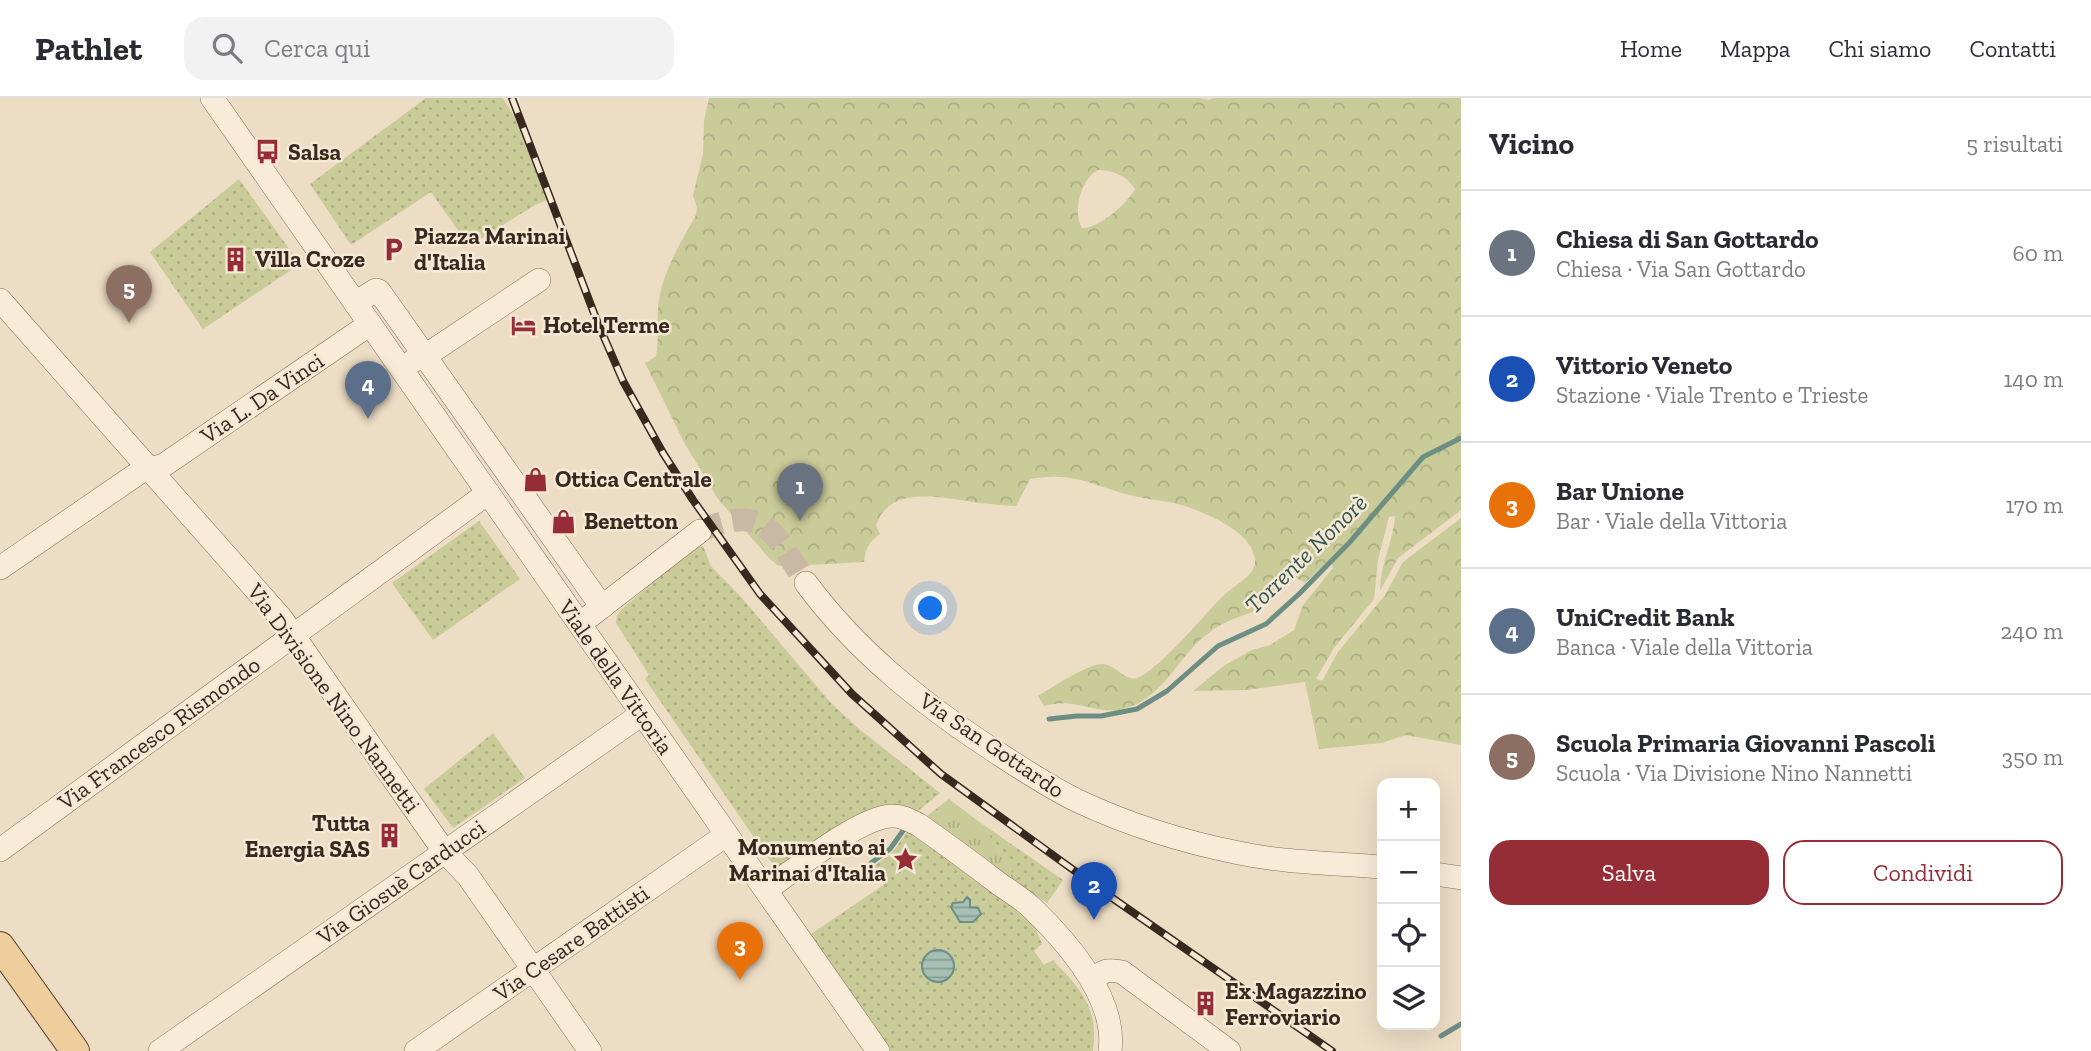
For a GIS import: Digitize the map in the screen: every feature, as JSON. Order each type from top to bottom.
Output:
[{"type":"main road","points":[[0,946],[75,1051]]},
{"type":"street","name":"Viale della Vittoria","points":[[212,98],[877,1051]]},
{"type":"street","points":[[401,369],[425,356],[539,279]]},
{"type":"street","name":"Viale della Vittoria","points":[[355,303],[376,290],[379,291],[602,607]]},
{"type":"street","name":"Via Divisione Nino Nannetti","points":[[0,300],[152,469],[293,635],[444,852],[468,876],[590,1051]]},
{"type":"street","name":"Via L. Da Vinci","points":[[0,568],[140,472],[164,465],[370,324]]},
{"type":"street","name":"Via Francesco Rismondo","points":[[0,850],[488,493]]},
{"type":"street","points":[[579,624],[700,531]]},
{"type":"street","name":"Via San Gottardo","points":[[806,583],[849,635],[918,697],[1022,769],[1077,800],[1137,825],[1243,854],[1377,867]]},
{"type":"street","name":"Via Giosuè Carducci","points":[[160,1051],[642,714]]},
{"type":"street","points":[[766,890],[855,829],[886,817],[905,818],[930,833],[1031,907],[1093,982],[1106,1007],[1110,1051]]},
{"type":"street","name":"Via Cesare Battisti","points":[[416,1051],[726,835]]},
{"type":"street","points":[[1440,875],[1461,878]]},
{"type":"street","points":[[1093,982],[1101,972],[1109,969],[1122,972],[1229,1051]]},
{"type":"green space","points":[[426,98],[503,98],[514,116],[547,200],[469,246],[431,192],[351,245],[310,184]]},
{"type":"green space","points":[[709,98],[1461,98],[1461,510],[1398,558],[1380,591],[1395,516],[1389,517],[1378,560],[1374,599],[1334,648],[1316,679],[1322,681],[1338,652],[1385,595],[1403,562],[1461,518],[1461,745],[1405,735],[1382,743],[1319,749],[1305,682],[1246,690],[1193,691],[1225,665],[1252,650],[1270,645],[1294,630],[1303,605],[1333,568],[1330,559],[1305,583],[1293,576],[1283,590],[1263,607],[1230,620],[1206,635],[1159,687],[1137,704],[1114,710],[1066,703],[1044,706],[1038,696],[1071,676],[1098,664],[1108,665],[1133,679],[1146,673],[1254,568],[1254,554],[1234,530],[1214,518],[1181,505],[1134,496],[1072,478],[1030,479],[1016,506],[928,497],[902,499],[882,513],[876,526],[880,534],[869,546],[864,562],[810,565],[798,570],[777,565],[718,499],[685,444],[645,363],[656,356],[658,307],[663,282],[696,215],[697,207],[693,196],[703,153],[704,121]],"holes":[[[1104,170],[1124,177],[1135,189],[1112,214],[1096,225],[1082,228],[1078,205],[1083,188],[1092,174]]]},
{"type":"green space","points":[[239,179],[300,264],[203,329],[150,252]]},
{"type":"green space","points":[[479,521],[520,579],[433,640],[392,583]]},
{"type":"green space","points":[[703,546],[711,566],[741,597],[831,703],[940,793],[917,812],[778,872],[645,679],[649,675],[616,623],[617,615],[623,608],[694,548]]},
{"type":"green space","points":[[493,733],[525,778],[453,828],[424,789]]},
{"type":"green space","points":[[949,799],[981,823],[1020,884],[927,816]]},
{"type":"green space","points":[[981,823],[1063,880],[1047,903],[1020,884]]},
{"type":"green space","points":[[909,829],[1020,908],[1034,925],[1042,944],[1034,951],[1044,965],[1053,960],[1086,1000],[1093,1022],[1093,1051],[885,1051],[805,938],[885,884],[874,866],[892,853]]},
{"type":"shaded area","points":[[967,897],[970,907],[978,908],[981,914],[973,922],[960,922],[951,907],[953,903],[963,902]]},
{"type":"shaded area","points":[[938,950],[950,954],[954,966],[950,978],[938,982],[926,978],[922,966],[926,954]]},
{"type":"waterway","name":"Torrente Nonorè","points":[[1049,719],[1101,716],[1137,709],[1167,691],[1218,646],[1266,624],[1349,543],[1423,457],[1461,438]]},
{"type":"waterway","points":[[871,863],[890,849],[905,828]]},
{"type":"waterway","points":[[1441,1036],[1461,1024]]},
{"type":"tunnel","points":[[700,531],[722,523],[754,521],[775,536],[806,583]]},
{"type":"railway","points":[[512,98],[597,321],[623,381],[693,500],[760,594],[852,694],[941,774],[1108,895],[1332,1051]]},
{"type":"place","name":"Salsa","points":[[268,152]]},
{"type":"place","name":"Piazza Marinai d'Italia","points":[[394,249]]},
{"type":"place","name":"Villa Croze","points":[[235,259]]},
{"type":"place","name":"Scuola Primaria Giovanni Pascoli","points":[[129,323]]},
{"type":"place","name":"Hotel Terme","points":[[523,325]]},
{"type":"place","name":"UniCredit Bank","points":[[368,419]]},
{"type":"place","name":"Ottica Centrale","points":[[535,479]]},
{"type":"place","name":"Benetton","points":[[564,521]]},
{"type":"place","name":"Chiesa di San Gottardo","points":[[800,521]]},
{"type":"place","name":"Tutta Energia SAS","points":[[390,836]]},
{"type":"place","name":"Monumento ai Marinai d'Italia","points":[[906,860]]},
{"type":"place","name":"Vittorio Veneto","points":[[1094,920]]},
{"type":"place","name":"Bar Unione","points":[[740,980]]},
{"type":"place","name":"Ex Magazzino Ferroviario","points":[[1205,1004]]}]
